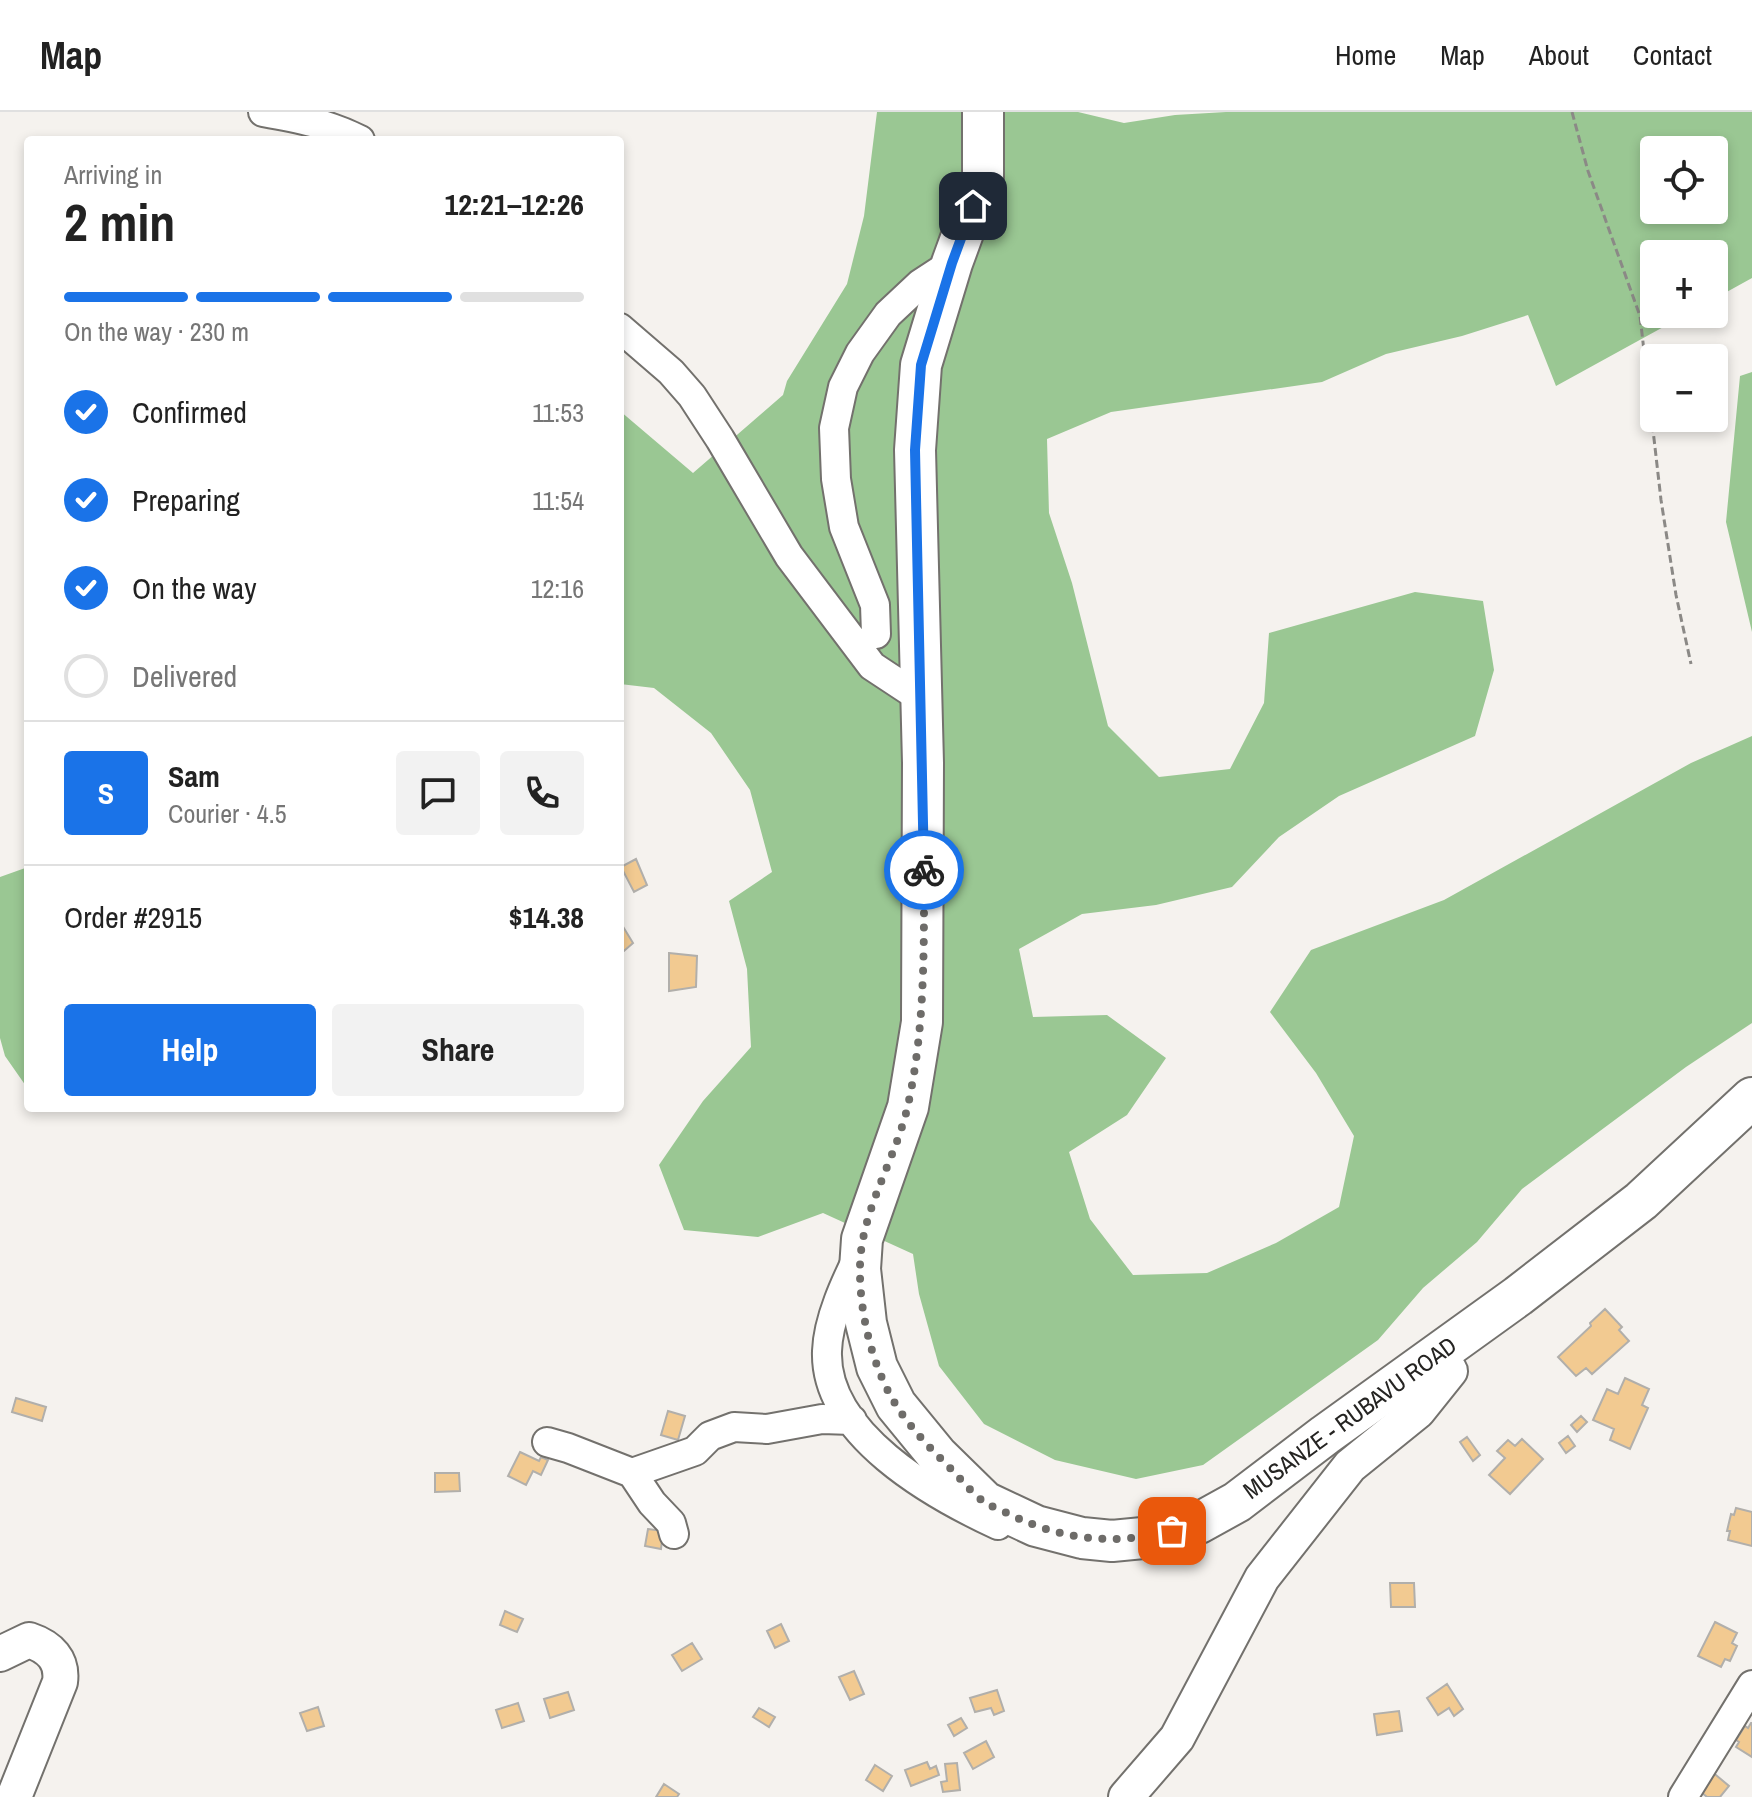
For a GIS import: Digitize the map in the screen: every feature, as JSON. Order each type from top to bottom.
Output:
[{"type":"highway","name":"MUSANZE - RUBAVU ROAD","points":[[983,112],[983,178],[952,263],[921,365],[915,450],[923,763],[922,1022],[908,1107],[862,1239],[860,1269],[866,1323],[877,1367],[896,1405],[917,1432],[985,1502],[1036,1526],[1082,1538],[1112,1541],[1143,1538],[1199,1523],[1237,1502],[1518,1296],[1641,1201],[1752,1098]]},
{"type":"main road","points":[[1126,1797],[1177,1738],[1262,1578],[1350,1466],[1418,1411],[1450,1371],[1438,1353]]},
{"type":"main road","points":[[0,1654],[29,1640],[58,1658],[61,1666],[60,1682],[14,1797]]},
{"type":"street","points":[[263,112],[334,120],[355,136]]},
{"type":"street","points":[[876,634],[875,605],[844,527],[836,479],[834,428],[843,387],[860,353],[888,314],[920,284],[952,263]]},
{"type":"street","points":[[624,331],[671,372],[692,396],[789,556],[872,666],[908,722],[923,763]]},
{"type":"street","points":[[838,620],[918,591]]},
{"type":"street","points":[[838,620],[919,652]]},
{"type":"street","points":[[872,666],[922,699]]},
{"type":"street","points":[[861,1253],[842,1288],[827,1350],[830,1385],[862,1437],[954,1504],[1014,1532],[1065,1541],[1112,1541]]},
{"type":"street","points":[[632,1473],[695,1451],[710,1436],[734,1427],[767,1429],[822,1419],[852,1420]]},
{"type":"street","points":[[547,1442],[632,1473],[652,1503],[671,1523],[674,1534]]},
{"type":"street","points":[[1683,1797],[1752,1685]]},
{"type":"path","points":[[1572,112],[1588,171],[1640,316],[1661,500],[1691,664]]},
{"type":"green space","points":[[877,112],[1078,112],[1124,123],[1175,115],[1226,112],[1752,112],[1752,278],[1728,291],[1728,240],[1640,240],[1640,328],[1662,328],[1556,386],[1528,315],[1462,336],[1386,354],[1322,382],[1111,412],[1047,439],[1049,513],[1072,583],[1108,726],[1159,777],[1230,769],[1264,703],[1269,633],[1415,592],[1483,601],[1494,670],[1475,736],[1339,796],[1279,837],[1232,887],[1156,905],[1082,914],[1019,949],[1033,1017],[1107,1015],[1166,1058],[1127,1115],[1069,1152],[1090,1219],[1133,1275],[1207,1273],[1276,1243],[1339,1207],[1354,1136],[1316,1073],[1270,1012],[1311,950],[1444,900],[1691,763],[1752,736],[1752,1023],[1686,1067],[1522,1189],[1477,1242],[1423,1288],[1378,1340],[1203,1465],[1136,1479],[1055,1460],[984,1424],[939,1366],[919,1294],[913,1254],[823,1213],[758,1237],[684,1230],[659,1165],[703,1101],[751,1047],[747,969],[729,901],[772,872],[750,790],[711,733],[654,688],[624,684],[624,414],[693,473],[783,395],[787,381],[847,284],[864,216]]},
{"type":"green space","points":[[1752,372],[1752,632],[1726,522],[1740,376]]},
{"type":"green space","points":[[24,868],[24,1083],[5,1056],[0,1038],[0,877]]},
{"type":"building","points":[[636,859],[647,885],[634,892],[624,873],[624,865]]},
{"type":"building","points":[[624,928],[633,943],[624,951]]},
{"type":"building","points":[[669,953],[697,956],[696,987],[669,991]]},
{"type":"building","points":[[1605,1309],[1622,1327],[1619,1330],[1629,1341],[1592,1374],[1586,1368],[1576,1376],[1558,1357]]},
{"type":"building","points":[[1625,1378],[1649,1389],[1642,1405],[1648,1408],[1630,1449],[1610,1440],[1614,1429],[1593,1420],[1607,1389],[1618,1394]]},
{"type":"building","points":[[16,1398],[46,1407],[42,1421],[12,1412]]},
{"type":"building","points":[[668,1411],[685,1416],[678,1440],[661,1435]]},
{"type":"building","points":[[1581,1416],[1587,1422],[1577,1432],[1571,1425]]},
{"type":"building","points":[[1568,1436],[1575,1446],[1566,1453],[1559,1443]]},
{"type":"building","points":[[1467,1437],[1480,1455],[1473,1461],[1460,1442]]},
{"type":"building","points":[[1522,1439],[1543,1459],[1510,1494],[1489,1475],[1505,1458],[1497,1451],[1508,1440],[1515,1446]]},
{"type":"building","points":[[520,1452],[539,1461],[541,1457],[548,1460],[541,1475],[533,1471],[526,1485],[508,1476]]},
{"type":"building","points":[[435,1473],[459,1473],[460,1491],[435,1492]]},
{"type":"building","points":[[1736,1508],[1752,1512],[1752,1546],[1728,1540],[1731,1514],[1734,1515]]},
{"type":"building","points":[[648,1529],[663,1531],[661,1549],[645,1546]]},
{"type":"building","points":[[1390,1583],[1414,1583],[1415,1607],[1391,1607]]},
{"type":"building","points":[[505,1611],[523,1619],[517,1632],[500,1625]]},
{"type":"building","points":[[1715,1622],[1737,1633],[1732,1643],[1737,1646],[1730,1661],[1725,1659],[1721,1667],[1698,1656]]},
{"type":"building","points":[[781,1624],[789,1641],[775,1648],[767,1631]]},
{"type":"building","points":[[692,1643],[702,1659],[682,1671],[672,1655]]},
{"type":"building","points":[[854,1671],[864,1694],[850,1700],[839,1677]]},
{"type":"building","points":[[1447,1684],[1463,1709],[1454,1716],[1449,1708],[1438,1715],[1427,1698]]},
{"type":"building","points":[[997,1690],[1004,1711],[994,1715],[991,1708],[975,1712],[970,1698]]},
{"type":"building","points":[[568,1692],[574,1710],[550,1718],[544,1699]]},
{"type":"building","points":[[518,1703],[524,1721],[502,1728],[496,1710]]},
{"type":"building","points":[[318,1707],[324,1726],[307,1731],[300,1713]]},
{"type":"building","points":[[759,1708],[775,1717],[769,1727],[753,1717]]},
{"type":"building","points":[[1399,1711],[1402,1731],[1377,1735],[1374,1714]]},
{"type":"building","points":[[961,1718],[967,1728],[954,1736],[948,1725]]},
{"type":"building","points":[[1751,1723],[1752,1757],[1736,1747],[1739,1742],[1736,1740],[1745,1726],[1748,1728]]},
{"type":"building","points":[[986,1741],[994,1757],[973,1769],[964,1753]]},
{"type":"building","points":[[927,1762],[930,1769],[936,1766],[939,1775],[911,1786],[905,1770]]},
{"type":"building","points":[[957,1763],[960,1790],[943,1792],[941,1782],[947,1781],[945,1764]]},
{"type":"building","points":[[875,1765],[892,1776],[883,1791],[866,1780]]},
{"type":"building","points":[[1710,1770],[1729,1786],[1720,1797],[1707,1797],[1695,1787]]},
{"type":"building","points":[[664,1784],[679,1794],[677,1797],[656,1797]]},
{"type":"way so far","points":[[924,870],[922,1022],[908,1107],[862,1239],[860,1269],[866,1323],[877,1367],[896,1405],[917,1432],[985,1502],[1036,1526],[1082,1538],[1112,1541],[1172,1531]]},
{"type":"route","points":[[924,870],[915,450],[921,365],[973,206]]}]
